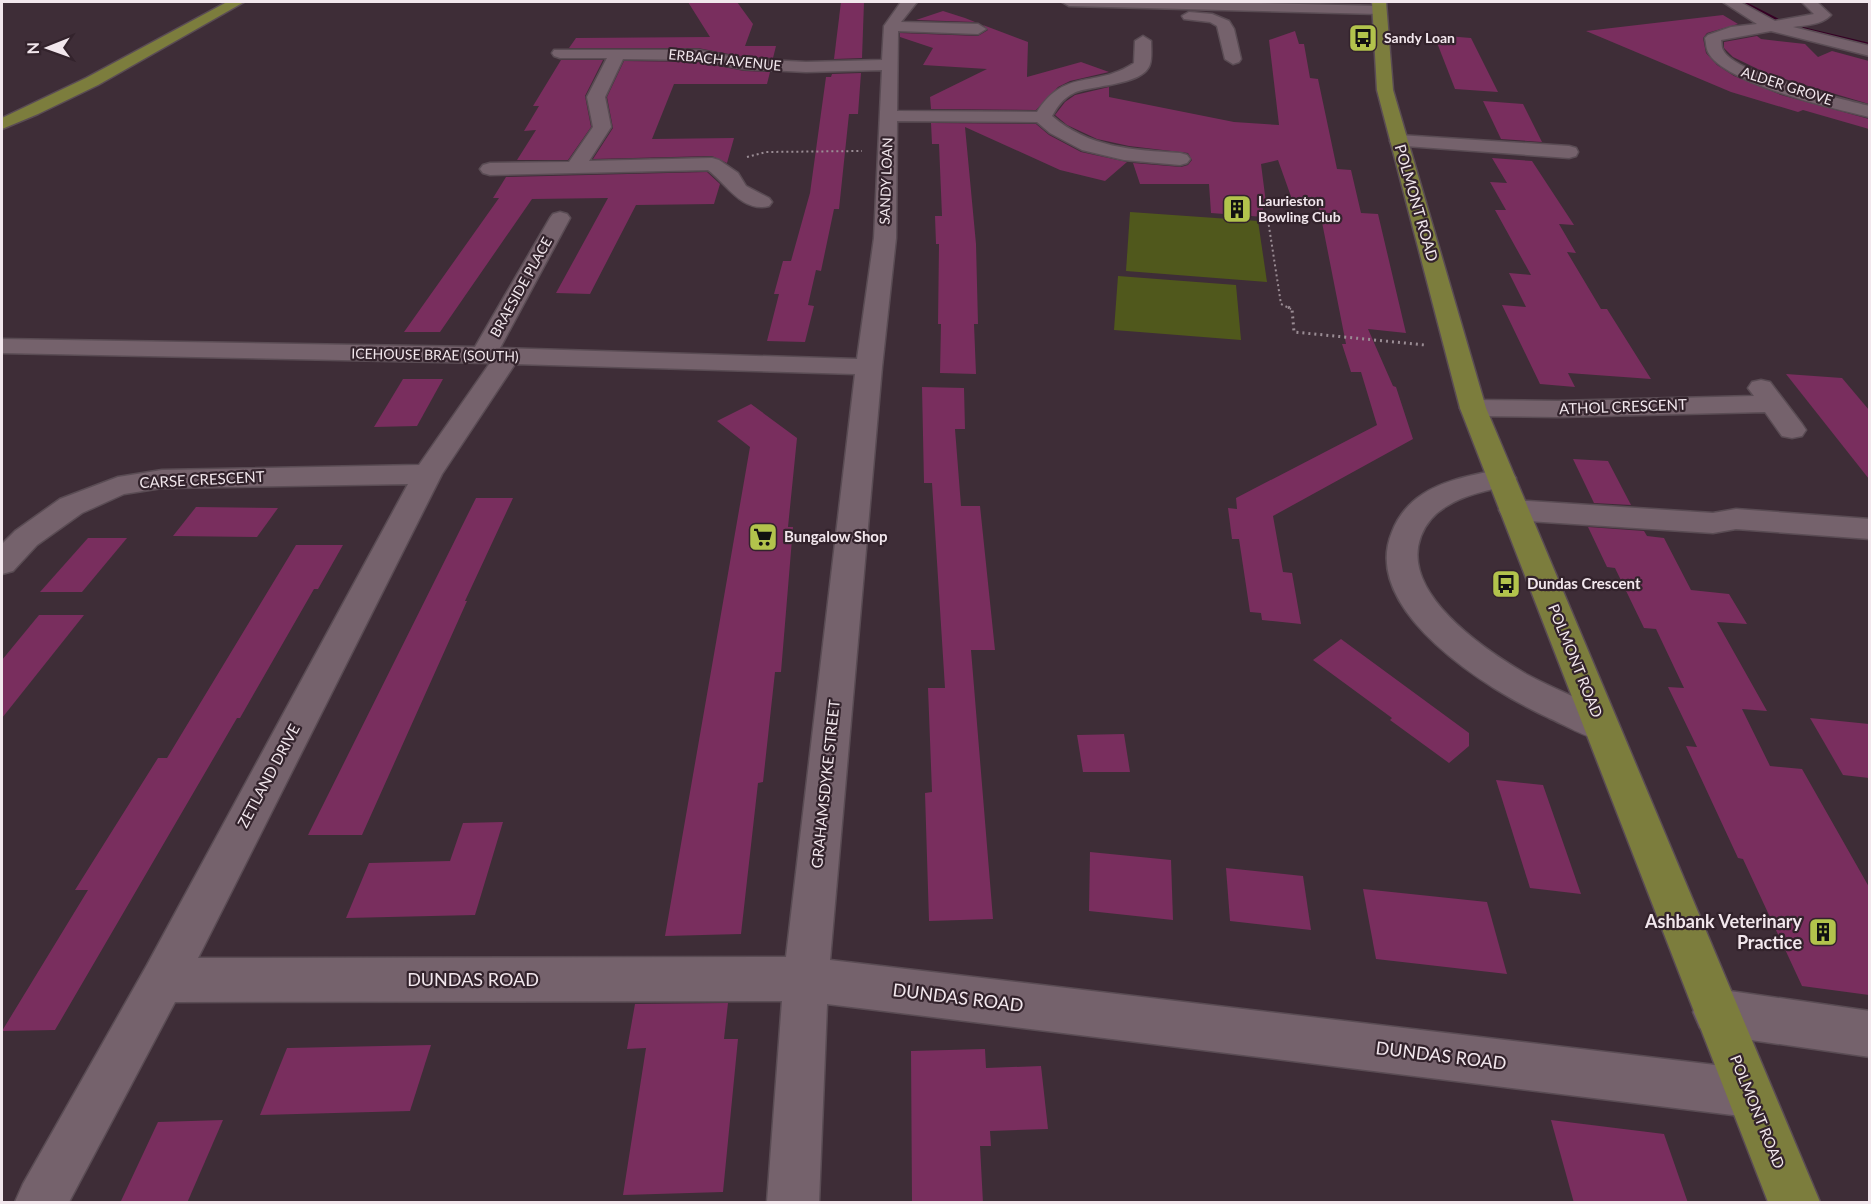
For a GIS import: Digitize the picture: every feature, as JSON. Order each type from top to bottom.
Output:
[{"type":"main road","points":[[2,124],[59,98],[237,2]]},
{"type":"main road","name":"POLMONT ROAD","points":[[1379,6],[1385,90],[1473,408],[1794,1203]]},
{"type":"street","points":[[891,26],[905,5],[910,2]]},
{"type":"street","points":[[1730,2],[1774,27],[1869,51]]},
{"type":"street","points":[[1774,27],[1813,20],[1824,15],[1809,2]]},
{"type":"street","points":[[1065,6],[1379,6]]},
{"type":"street","points":[[1065,6],[1207,16],[1219,19],[1226,24],[1233,59]]},
{"type":"street","points":[[891,26],[978,29]]},
{"type":"street","name":"SANDY LOAN","points":[[869,367],[885,238],[891,26]]},
{"type":"street","name":"ALDER GROVE","points":[[1774,27],[1731,32],[1713,38],[1715,52],[1733,68],[1777,85],[1869,111]]},
{"type":"street","points":[[1042,117],[1053,98],[1074,86],[1121,78],[1142,65],[1143,41]]},
{"type":"street","name":"ERBACH AVENUE","points":[[560,53],[698,55],[744,64],[806,67],[890,64]]},
{"type":"street","points":[[590,168],[578,164],[602,127],[596,97],[617,54]]},
{"type":"street","points":[[888,116],[1042,117],[1056,132],[1089,148],[1121,154],[1180,159]]},
{"type":"street","points":[[1399,141],[1569,152]]},
{"type":"street","points":[[490,169],[712,164],[731,177],[738,190],[762,202]]},
{"type":"street","name":"BRAESIDE PLACE","points":[[495,356],[560,218]]},
{"type":"street","name":"ICEHOUSE BRAE (SOUTH)","points":[[2,346],[495,356],[869,367]]},
{"type":"street","name":"ZETLAND DRIVE","points":[[41,1203],[163,980],[428,474],[495,356]]},
{"type":"street","name":"GRAHAMSDYKE STREET","points":[[793,1203],[806,979],[869,367]]},
{"type":"street","name":"ATHOL CRESCENT","points":[[1473,408],[1558,409],[1727,404],[1766,396],[1792,430]]},
{"type":"street","name":"CARSE CRESCENT","points":[[2,563],[26,538],[71,506],[118,486],[162,479],[428,474]]},
{"type":"street","points":[[1501,478],[1469,486],[1440,497],[1417,514],[1403,536],[1400,554],[1403,573],[1425,610],[1441,629],[1461,646],[1503,677],[1600,724]]},
{"type":"street","points":[[1514,510],[1713,523],[1736,519],[1869,529]]},
{"type":"street","name":"DUNDAS ROAD","points":[[163,980],[806,979],[1749,1093]]},
{"type":"street","points":[[1716,1012],[1869,1034]]},
{"type":"path","points":[[712,164],[714,158],[745,158],[766,152],[887,151]]},
{"type":"path","points":[[1268,220],[1281,304],[1292,309],[1294,332],[1456,348]]},
{"type":"green space","points":[[1130,212],[1258,221],[1267,282],[1126,271]]},
{"type":"green space","points":[[1118,276],[1236,285],[1241,340],[1114,330]]},
{"type":"building","points":[[688,2],[737,2],[753,24],[745,46],[776,46],[773,58],[744,57],[698,48],[569,48],[576,38],[710,37]]},
{"type":"building","points":[[841,2],[864,2],[862,58],[834,59]]},
{"type":"building","points":[[943,11],[965,18],[975,22],[916,20]]},
{"type":"building","points":[[1723,15],[1738,24],[1707,33],[1703,38],[1706,53],[1717,65],[1734,76],[1781,95],[1869,119],[1869,129],[1803,110],[1798,112],[1731,92],[1586,31]]},
{"type":"building","points":[[983,25],[1028,42],[1027,77],[1081,62],[1109,72],[1070,81],[1058,87],[1036,110],[931,109],[930,97],[987,69],[923,65],[933,48],[900,37],[900,33],[978,36],[988,30]]},
{"type":"building","points":[[1295,31],[1299,44],[1304,44],[1310,78],[1318,79],[1337,169],[1351,170],[1361,213],[1378,214],[1406,333],[1368,329],[1393,386],[1396,387],[1413,439],[1273,516],[1283,572],[1292,573],[1301,624],[1262,620],[1261,613],[1250,612],[1239,539],[1232,539],[1228,508],[1237,509],[1236,498],[1377,425],[1361,372],[1351,372],[1342,344],[1346,344],[1319,207],[1294,205],[1278,160],[1261,164],[1266,203],[1262,202],[1264,217],[1211,213],[1209,184],[1140,184],[1133,163],[1181,167],[1188,165],[1192,160],[1188,153],[1129,146],[1097,139],[1067,125],[1055,115],[1065,102],[1075,95],[1109,87],[1109,97],[1234,122],[1279,125],[1269,40]]},
{"type":"building","points":[[1434,35],[1471,38],[1498,92],[1455,89]]},
{"type":"building","points":[[1757,36],[1761,39],[1805,44],[1818,57],[1832,51],[1869,61],[1869,104],[1768,74],[1733,57],[1724,48],[1724,42]]},
{"type":"building","points":[[561,60],[603,60],[585,96],[591,127],[568,160],[517,160],[536,130],[524,131],[539,106],[533,106]]},
{"type":"building","points":[[624,61],[698,62],[744,71],[770,72],[767,84],[674,84],[652,139],[734,138],[727,163],[712,156],[593,159],[613,128],[607,97]]},
{"type":"building","points":[[861,73],[858,114],[849,114],[839,209],[834,209],[821,271],[816,270],[808,305],[814,306],[805,342],[767,341],[779,294],[774,294],[783,261],[791,261],[810,193],[826,77],[831,77],[832,74]]},
{"type":"building","points":[[1483,101],[1523,104],[1542,142],[1501,139]]},
{"type":"building","points":[[931,123],[1036,124],[1049,135],[1081,152],[1127,162],[1105,181],[1060,170],[965,127],[976,244],[978,324],[974,324],[976,374],[940,373],[939,244],[936,244],[935,216],[942,216],[939,144],[932,144]]},
{"type":"building","points":[[1492,158],[1532,161],[1574,225],[1559,224],[1576,253],[1567,252],[1601,309],[1607,309],[1651,379],[1568,373],[1575,387],[1540,384],[1502,305],[1526,307],[1509,273],[1531,275],[1495,210],[1506,210],[1490,182],[1507,183]]},
{"type":"building","points":[[707,172],[720,184],[714,204],[636,205],[590,294],[556,293],[608,198],[532,199],[440,332],[404,332],[499,198],[493,198],[506,177]]},
{"type":"building","points":[[1786,374],[1842,378],[1869,410],[1869,479]]},
{"type":"building","points":[[403,379],[443,379],[417,426],[374,427]]},
{"type":"building","points":[[922,387],[964,388],[965,429],[955,429],[961,506],[980,506],[995,650],[971,650],[993,919],[929,921],[925,793],[932,792],[928,688],[945,688],[932,483],[924,483]]},
{"type":"building","points":[[751,404],[797,438],[788,527],[793,527],[781,672],[775,672],[763,782],[758,783],[741,934],[665,936],[750,447],[717,421]]},
{"type":"building","points":[[1573,459],[1608,461],[1631,505],[1594,503]]},
{"type":"building","points":[[476,498],[513,498],[362,835],[308,835]]},
{"type":"building","points":[[196,507],[278,508],[257,537],[173,536]]},
{"type":"building","points":[[1588,527],[1644,531],[1647,536],[1664,538],[1691,590],[1729,594],[1747,624],[1717,622],[1767,711],[1742,709],[1770,766],[1802,769],[1869,887],[1869,995],[1802,986],[1743,859],[1738,858],[1686,746],[1697,747],[1668,687],[1684,688],[1656,629],[1644,628],[1615,568],[1607,567]]},
{"type":"building","points":[[88,538],[127,538],[82,592],[40,592]]},
{"type":"building","points":[[296,545],[343,545],[318,589],[314,589],[240,718],[237,718],[55,1030],[2,1031],[88,890],[75,890],[158,758],[167,758]]},
{"type":"building","points":[[39,615],[84,615],[2,718],[2,660]]},
{"type":"building","points":[[1341,639],[1469,733],[1469,746],[1449,763],[1313,660]]},
{"type":"building","points":[[1810,718],[1869,724],[1869,778],[1843,775]]},
{"type":"building","points":[[1124,734],[1130,772],[1083,772],[1077,735]]},
{"type":"building","points":[[1496,780],[1543,785],[1581,894],[1530,888]]},
{"type":"building","points":[[503,822],[475,915],[346,918],[369,863],[450,861],[463,823]]},
{"type":"building","points":[[1090,852],[1171,860],[1173,920],[1089,911]]},
{"type":"building","points":[[1226,868],[1303,876],[1311,930],[1230,921]]},
{"type":"building","points":[[1363,889],[1487,902],[1507,974],[1376,959]]},
{"type":"building","points":[[728,1003],[724,1039],[738,1039],[723,1192],[623,1195],[646,1048],[627,1049],[635,1004]]},
{"type":"building","points":[[431,1045],[410,1111],[260,1115],[287,1048]]},
{"type":"building","points":[[985,1049],[986,1068],[1041,1066],[1048,1129],[990,1131],[991,1146],[980,1146],[983,1203],[912,1203],[911,1051]]},
{"type":"building","points":[[223,1120],[187,1203],[120,1203],[158,1122]]},
{"type":"building","points":[[1551,1120],[1664,1134],[1688,1203],[1574,1203]]},
{"type":"waterway","points":[[1744,2],[1779,20]]},
{"type":"waterway","points":[[1803,28],[1870,45]]},
{"type":"place","name":"Sandy Loan","points":[[1363,38]]},
{"type":"place","name":"Laurieston Bowling Club","points":[[1237,209]]},
{"type":"place","name":"Bungalow Shop","points":[[763,537]]},
{"type":"place","name":"Dundas Crescent","points":[[1506,584]]},
{"type":"place","name":"Ashbank Veterinary Practice","points":[[1823,932]]}]
